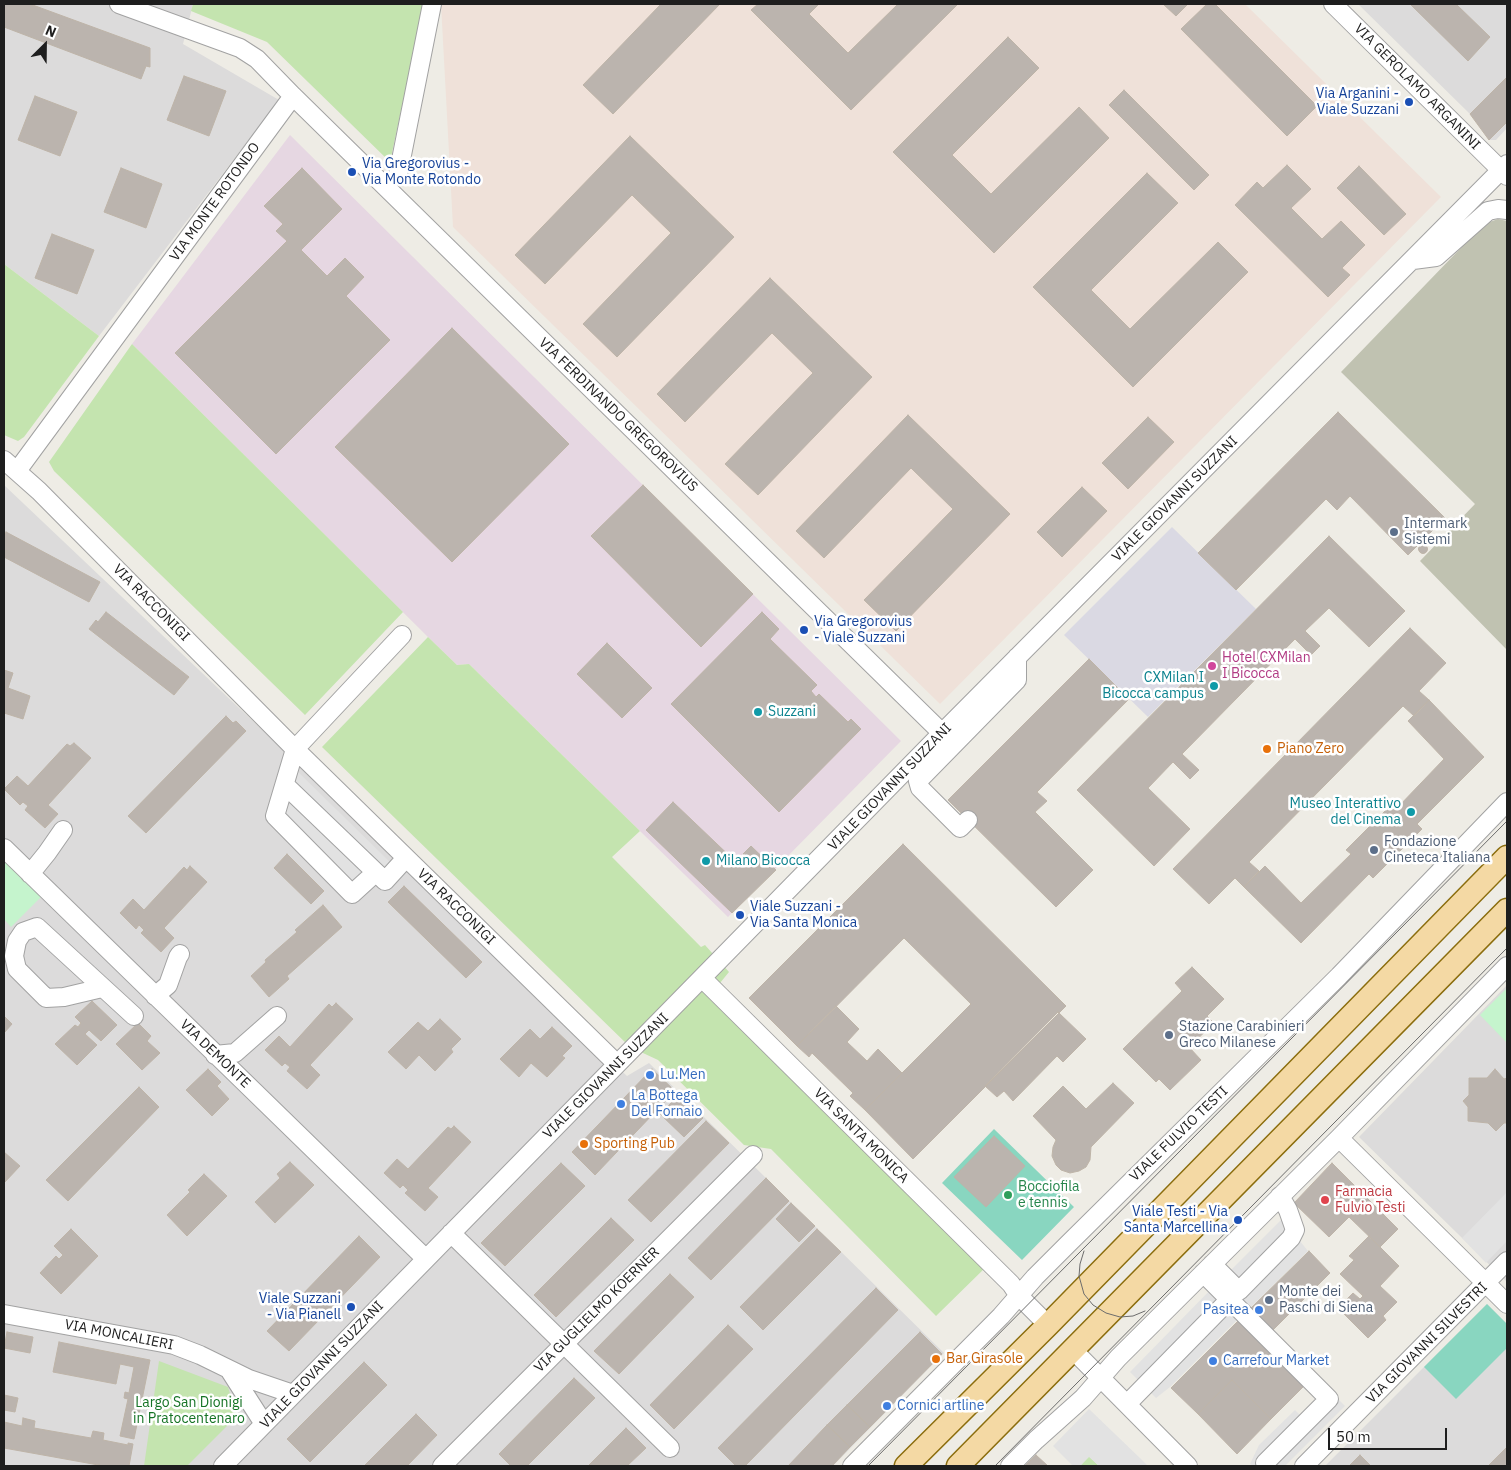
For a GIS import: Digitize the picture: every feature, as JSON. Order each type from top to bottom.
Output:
[{"type":"main road","points":[[906,1466],[1048,1325],[1507,857]]},
{"type":"main road","points":[[958,1466],[1507,910]]},
{"type":"main road","points":[[1048,1325],[1073,1350]]},
{"type":"street","points":[[119,4],[244,50],[257,59],[293,96]]},
{"type":"street","points":[[398,175],[432,4]]},
{"type":"street","name":"VIA GEROLAMO ARGANINI","points":[[1333,4],[1505,170]]},
{"type":"street","name":"VIA MONTE ROTONDO","points":[[10,465],[293,96]]},
{"type":"street","name":"VIA FERDINANDO GREGOROVIUS","points":[[293,96],[942,733]]},
{"type":"street","name":"VIALE GIOVANNI SUZZANI","points":[[223,1466],[1017,657],[1505,170]]},
{"type":"street","points":[[1413,260],[1436,257],[1488,211],[1507,210]]},
{"type":"street","name":"VIA RACCONIGI","points":[[10,465],[39,491],[295,749],[617,1064]]},
{"type":"street","points":[[374,872],[352,894],[275,816],[295,749],[402,635]]},
{"type":"street","points":[[968,820],[960,828],[920,788],[918,781],[1017,680],[1017,657]]},
{"type":"street","points":[[284,785],[385,881],[406,858]]},
{"type":"street","name":"VIALE FULVIO TESTI","points":[[852,1466],[1160,1151],[1184,1131],[1339,976],[1507,802]]},
{"type":"street","points":[[30,874],[48,853],[63,830]]},
{"type":"street","name":"VIA DEMONTE","points":[[4,848],[426,1259]]},
{"type":"street","points":[[102,988],[64,997],[46,998],[17,969],[14,956],[17,941],[24,932],[37,927],[134,1016]]},
{"type":"street","points":[[155,996],[168,985],[180,954]]},
{"type":"street","points":[[1010,1466],[1083,1398],[1118,1358],[1339,1138],[1507,966]]},
{"type":"street","name":"VIA SANTA MONICA","points":[[702,978],[1011,1284],[1019,1296],[1048,1325]]},
{"type":"street","points":[[215,1054],[235,1053],[276,1016]]},
{"type":"street","points":[[1339,1138],[1507,1304]]},
{"type":"street","name":"VIA GUGLIELMO KOERNER","points":[[442,1466],[753,1155]]},
{"type":"street","points":[[1208,1268],[1239,1291],[1285,1245],[1295,1230],[1288,1210],[1280,1196]]},
{"type":"street","points":[[451,1233],[670,1448]]},
{"type":"street","name":"VIA GIOVANNI SILVESTRI","points":[[1304,1466],[1507,1262]]},
{"type":"street","points":[[1208,1268],[1229,1300],[1329,1399],[1265,1463]]},
{"type":"street","points":[[1127,1404],[1229,1300]]},
{"type":"street","name":"VIA MONCALIERI","points":[[4,1314],[161,1342],[200,1355],[230,1371],[293,1394]]},
{"type":"street","points":[[1073,1350],[1188,1466]]},
{"type":"street","name":"VIA MONCALIERI","points":[[230,1371],[264,1424]]},
{"type":"shaded area","points":[[4,4],[193,4],[183,44],[279,100],[99,336],[4,264]]},
{"type":"shaded area","points":[[441,4],[1245,4],[1441,197],[940,704],[453,227]]},
{"type":"shaded area","points":[[1358,4],[1507,4],[1507,128],[1496,140],[1489,140],[1470,114]]},
{"type":"shaded area","points":[[290,135],[901,741],[728,917],[469,664],[457,665],[132,344]]},
{"type":"shaded area","points":[[1498,219],[1507,221],[1507,650],[1420,561],[1475,504],[1341,372],[1484,224]]},
{"type":"shaded area","points":[[4,485],[627,1076],[649,1063],[944,1353],[833,1466],[4,1466]]},
{"type":"shaded area","points":[[1172,527],[1256,609],[1148,717],[1064,635]]},
{"type":"shaded area","points":[[286,760],[391,863],[350,903],[266,819]]},
{"type":"shaded area","points":[[1507,985],[1507,1282],[1359,1137]]},
{"type":"shaded area","points":[[1507,1192],[1507,1241],[1486,1263],[1462,1238]]},
{"type":"shaded area","points":[[1282,1219],[1308,1251],[1249,1309],[1220,1281]]},
{"type":"shaded area","points":[[1218,1282],[1247,1310],[1170,1387],[1156,1398],[1130,1372]]},
{"type":"shaded area","points":[[1487,1304],[1507,1324],[1507,1466],[1325,1466]]},
{"type":"shaded area","points":[[1329,1390],[1345,1406],[1285,1466],[1253,1466],[1250,1464],[1259,1445],[1295,1410],[1302,1417]]},
{"type":"shaded area","points":[[1089,1409],[1148,1466],[1099,1466],[1089,1457],[1080,1466],[1073,1466],[1053,1446]]},
{"type":"green space","points":[[193,4],[424,4],[390,162],[267,42],[191,11]]},
{"type":"green space","points":[[4,264],[99,336],[24,437],[18,441],[4,435]]},
{"type":"green space","points":[[132,344],[403,612],[305,715],[54,471],[49,462]]},
{"type":"green space","points":[[428,637],[457,665],[469,664],[640,831],[612,857],[701,947],[705,945],[729,972],[720,983],[987,1266],[936,1316],[771,1149],[744,1145],[658,1060],[630,1047],[322,747]]},
{"type":"green space","points":[[4,861],[41,897],[11,927],[4,919]]},
{"type":"green space","points":[[1507,988],[1507,1043],[1480,1015]]},
{"type":"green space","name":"Bocciofila e tennis","points":[[994,1129],[1074,1207],[1022,1260],[942,1183]]},
{"type":"green space","points":[[1487,1304],[1507,1324],[1507,1348],[1456,1399],[1424,1367]]},
{"type":"green space","name":"Largo San Dionigi in Pratocentenaro","points":[[159,1361],[228,1387],[237,1416],[187,1466],[144,1466]]},
{"type":"green space","points":[[1089,1456],[1099,1466],[1080,1466]]},
{"type":"building","points":[[4,4],[30,4],[150,48],[150,67],[146,66],[141,79],[4,27]]},
{"type":"building","points":[[661,4],[720,4],[613,114],[583,85]]},
{"type":"building","points":[[758,4],[819,4],[809,14],[848,53],[898,4],[958,4],[851,110],[751,10]]},
{"type":"building","points":[[1163,4],[1188,4],[1176,16]]},
{"type":"building","points":[[1207,4],[1215,4],[1317,106],[1287,136],[1181,29]]},
{"type":"building","points":[[1410,4],[1456,4],[1490,37],[1468,61]]},
{"type":"building","points":[[1008,37],[1039,68],[952,155],[991,194],[1079,107],[1109,138],[994,253],[893,152]]},
{"type":"building","points":[[184,76],[226,91],[209,136],[167,120]]},
{"type":"building","points":[[1507,77],[1507,122],[1489,140],[1470,114]]},
{"type":"building","points":[[1124,90],[1209,175],[1194,190],[1109,105]]},
{"type":"building","points":[[35,96],[77,112],[60,156],[18,140]]},
{"type":"building","points":[[630,136],[734,237],[617,357],[583,324],[671,233],[632,195],[545,284],[515,255]]},
{"type":"building","points":[[1287,165],[1311,189],[1291,208],[1322,239],[1341,221],[1365,245],[1342,268],[1350,275],[1328,297],[1235,205],[1257,182],[1263,188]]},
{"type":"building","points":[[1359,166],[1406,214],[1384,235],[1337,188]]},
{"type":"building","points":[[121,168],[162,184],[146,228],[104,212]]},
{"type":"building","points":[[302,168],[342,209],[301,250],[327,276],[345,258],[364,277],[346,296],[390,340],[276,454],[175,353],[287,241],[276,231],[283,224],[264,206]]},
{"type":"building","points":[[1147,173],[1178,203],[1091,290],[1130,329],[1218,242],[1248,272],[1133,387],[1033,287]]},
{"type":"building","points":[[52,234],[94,250],[77,294],[35,278]]},
{"type":"building","points":[[770,278],[872,377],[758,495],[725,464],[813,373],[772,333],[685,422],[657,394]]},
{"type":"building","points":[[452,328],[569,444],[452,562],[335,447]]},
{"type":"building","points":[[1338,412],[1445,518],[1408,555],[1350,496],[1337,510],[1326,499],[1236,590],[1198,553]]},
{"type":"building","points":[[908,415],[1010,514],[896,631],[864,600],[953,509],[911,468],[824,558],[796,531]]},
{"type":"building","points":[[1148,417],[1174,442],[1128,489],[1102,463]]},
{"type":"building","points":[[643,485],[753,594],[701,647],[591,536]]},
{"type":"building","points":[[1082,487],[1107,511],[1062,557],[1037,532]]},
{"type":"building","points":[[6,532],[100,582],[89,602],[4,557],[4,537]]},
{"type":"building","name":"CXMilan I Bicocca campus","points":[[1329,536],[1405,611],[1369,647],[1329,608],[1305,631],[1320,646],[1311,655],[1295,639],[1182,754],[1199,770],[1190,779],[1173,762],[1148,788],[1190,829],[1154,866],[1077,790]]},
{"type":"building","points":[[1423,545],[1427,549],[1423,553],[1419,549]]},
{"type":"building","points":[[106,612],[189,677],[174,695],[89,629]]},
{"type":"building","name":"Suzzani","points":[[762,612],[779,629],[770,639],[817,685],[811,691],[816,697],[819,694],[848,722],[851,719],[861,729],[779,812],[671,704]]},
{"type":"building","points":[[1410,628],[1446,663],[1419,691],[1429,700],[1414,716],[1403,706],[1249,862],[1259,871],[1244,887],[1235,878],[1209,904],[1173,869]]},
{"type":"building","points":[[607,643],[652,688],[622,718],[577,674]]},
{"type":"building","points":[[1089,659],[1129,699],[1037,792],[1047,801],[1035,812],[1093,870],[1056,907],[948,800]]},
{"type":"building","points":[[4,670],[13,673],[8,688],[30,696],[23,719],[4,713]]},
{"type":"building","points":[[1429,700],[1484,757],[1417,824],[1422,829],[1373,878],[1369,874],[1301,943],[1244,887],[1265,866],[1301,903],[1351,854],[1346,850],[1394,802],[1398,807],[1444,759],[1408,721]]},
{"type":"building","points":[[226,716],[233,723],[236,721],[246,731],[146,833],[128,816]]},
{"type":"building","points":[[74,743],[91,758],[48,805],[58,814],[45,828],[25,810],[28,806],[23,802],[20,805],[4,789],[17,776],[28,786],[67,744],[70,746]]},
{"type":"building","name":"Milano Bicocca","points":[[673,802],[738,864],[746,857],[743,854],[751,846],[776,870],[732,913],[646,830]]},
{"type":"building","points":[[903,844],[1066,1006],[913,1159],[865,1110],[971,1004],[904,938],[797,1046],[749,998]]},
{"type":"building","points":[[287,854],[324,891],[311,904],[274,868]]},
{"type":"building","points":[[190,866],[207,882],[164,928],[174,938],[161,952],[141,933],[144,930],[139,925],[136,929],[120,913],[133,899],[144,910],[184,867],[187,870]]},
{"type":"building","points":[[404,886],[482,962],[466,978],[388,902]]},
{"type":"building","points":[[323,905],[342,927],[287,976],[289,979],[269,997],[251,976],[266,962],[265,960],[297,932],[295,930]]},
{"type":"building","name":"Stazione Carabinieri Greco Milanese","points":[[1192,967],[1224,999],[1207,1016],[1214,1023],[1189,1047],[1201,1060],[1170,1090],[1159,1079],[1156,1082],[1123,1049],[1182,991],[1175,983]]},
{"type":"building","points":[[92,1001],[117,1025],[101,1041],[89,1030],[85,1034],[97,1045],[77,1065],[55,1044],[75,1025],[78,1027],[81,1023],[75,1017]]},
{"type":"building","points":[[336,1003],[353,1019],[310,1065],[320,1075],[307,1089],[287,1071],[290,1067],[285,1063],[282,1066],[265,1050],[279,1036],[290,1047],[329,1004],[332,1007]]},
{"type":"building","points":[[836,1006],[859,1029],[847,1042],[867,1061],[878,1049],[902,1073],[865,1110],[850,1096],[853,1093],[812,1053],[809,1057],[797,1046]]},
{"type":"building","points":[[1058,1012],[1086,1039],[1063,1062],[1057,1056],[1013,1101],[1004,1091],[997,1097],[985,1086]]},
{"type":"building","points":[[4,1016],[12,1024],[4,1033]]},
{"type":"building","points":[[440,1019],[461,1039],[451,1049],[453,1052],[435,1071],[419,1055],[406,1069],[388,1052],[418,1022],[428,1031]]},
{"type":"building","points":[[138,1023],[151,1036],[147,1041],[160,1053],[142,1070],[116,1044]]},
{"type":"building","points":[[552,1027],[572,1046],[562,1056],[565,1058],[547,1077],[531,1063],[519,1077],[500,1059],[530,1029],[540,1039]]},
{"type":"building","points":[[208,1069],[221,1082],[217,1086],[229,1099],[212,1116],[186,1090]]},
{"type":"building","points":[[652,1069],[675,1091],[595,1175],[572,1152]]},
{"type":"building","points":[[1495,1069],[1504,1079],[1507,1078],[1507,1123],[1504,1123],[1496,1131],[1488,1123],[1468,1121],[1468,1107],[1463,1101],[1469,1095],[1469,1078],[1487,1078]]},
{"type":"building","points":[[1113,1083],[1134,1103],[1091,1147],[1090,1160],[1086,1167],[1070,1173],[1061,1170],[1056,1165],[1052,1156],[1056,1140],[1033,1116],[1063,1086],[1086,1109]]},
{"type":"building","points":[[139,1087],[159,1107],[68,1201],[46,1180]]},
{"type":"building","points":[[679,1095],[703,1118],[684,1137],[660,1114]]},
{"type":"building","points":[[706,1121],[729,1143],[651,1222],[628,1200]]},
{"type":"building","points":[[454,1126],[471,1142],[428,1188],[438,1197],[425,1211],[405,1193],[408,1190],[403,1185],[400,1188],[384,1173],[397,1159],[408,1169],[448,1127],[451,1129]]},
{"type":"building","points":[[994,1136],[1025,1166],[986,1207],[954,1177]]},
{"type":"building","points":[[4,1152],[20,1166],[4,1183]]},
{"type":"building","points":[[290,1162],[314,1185],[275,1223],[255,1202],[280,1178],[277,1174]]},
{"type":"building","points":[[561,1163],[585,1186],[505,1266],[481,1243]]},
{"type":"building","points":[[1332,1163],[1398,1229],[1380,1247],[1349,1217],[1329,1237],[1294,1203]]},
{"type":"building","points":[[204,1174],[227,1196],[187,1236],[167,1215],[190,1192],[188,1190]]},
{"type":"building","points":[[766,1178],[789,1201],[711,1280],[688,1258]]},
{"type":"building","points":[[791,1203],[815,1226],[799,1242],[776,1219]]},
{"type":"building","points":[[611,1218],[634,1240],[556,1317],[534,1295]]},
{"type":"building","points":[[71,1229],[98,1256],[61,1294],[40,1273],[56,1256],[59,1259],[63,1255],[54,1246]]},
{"type":"building","points":[[817,1229],[841,1252],[763,1330],[740,1307]]},
{"type":"building","points":[[359,1236],[380,1257],[289,1351],[267,1331]]},
{"type":"building","points":[[1369,1236],[1399,1266],[1380,1286],[1397,1302],[1383,1316],[1386,1320],[1368,1338],[1338,1308],[1353,1293],[1360,1299],[1363,1296],[1340,1274],[1354,1260],[1349,1256]]},
{"type":"building","points":[[1309,1251],[1330,1273],[1270,1333],[1249,1310]]},
{"type":"building","points":[[670,1274],[694,1297],[619,1374],[594,1351]]},
{"type":"building","points":[[876,1288],[898,1310],[745,1466],[736,1466],[718,1448]]},
{"type":"building","points":[[1240,1319],[1306,1384],[1271,1419],[1232,1380],[1198,1414],[1171,1388]]},
{"type":"building","points":[[728,1325],[753,1349],[674,1429],[650,1405]]},
{"type":"building","points":[[7,1332],[33,1337],[30,1353],[4,1348]]},
{"type":"building","points":[[920,1332],[942,1354],[870,1427],[847,1405]]},
{"type":"building","points":[[59,1342],[150,1360],[134,1439],[120,1436],[128,1399],[124,1398],[125,1392],[129,1393],[134,1367],[120,1364],[116,1384],[53,1372]]},
{"type":"building","points":[[364,1362],[387,1385],[310,1462],[287,1439]]},
{"type":"building","points":[[574,1378],[595,1398],[527,1466],[511,1466],[499,1454]]},
{"type":"building","points":[[1232,1380],[1271,1419],[1237,1454],[1198,1414]]},
{"type":"building","points":[[4,1395],[18,1398],[15,1412],[4,1410]]},
{"type":"building","points":[[847,1405],[870,1427],[850,1447],[827,1425]]},
{"type":"building","points":[[416,1414],[437,1435],[407,1466],[364,1466]]},
{"type":"building","points":[[23,1418],[35,1421],[34,1428],[91,1438],[93,1431],[104,1433],[103,1440],[128,1445],[128,1443],[133,1444],[129,1466],[104,1466],[4,1448],[4,1422],[22,1426]]},
{"type":"building","points":[[827,1425],[850,1447],[832,1466],[788,1466]]},
{"type":"building","points":[[626,1428],[646,1448],[627,1466],[588,1466]]},
{"type":"building","points":[[1507,1447],[1507,1466],[1488,1466]]},
{"type":"building","points":[[1036,1455],[1048,1466],[1025,1466]]},
{"type":"building","points":[[1360,1455],[1371,1466],[1349,1466]]},
{"type":"tram line","points":[[868,1466],[1507,821]]},
{"type":"tram line","points":[[995,1466],[1507,948]]},
{"type":"tram line","points":[[1084,1251],[1079,1276],[1084,1294],[1093,1305],[1106,1313],[1120,1317],[1133,1316],[1145,1311]]},
{"type":"place","name":"Via Arganini - Viale Suzzani","points":[[1409,102]]},
{"type":"place","name":"Via Gregorovius - Via Monte Rotondo","points":[[352,172]]},
{"type":"place","name":"Intermark Sistemi","points":[[1394,532]]},
{"type":"place","name":"Via Gregorovius - Viale Suzzani","points":[[804,630]]},
{"type":"place","name":"Hotel CXMilan I Bicocca","points":[[1212,666]]},
{"type":"place","name":"CXMilan I Bicocca campus","points":[[1214,686]]},
{"type":"place","name":"Suzzani","points":[[758,712]]},
{"type":"place","name":"Piano Zero","points":[[1267,749]]},
{"type":"place","name":"Museo Interattivo del Cinema","points":[[1411,812]]},
{"type":"place","name":"Fondazione Cineteca Italiana","points":[[1374,850]]},
{"type":"place","name":"Milano Bicocca","points":[[706,861]]},
{"type":"place","name":"Viale Suzzani - Via Santa Monica","points":[[740,915]]},
{"type":"place","name":"Stazione Carabinieri Greco Milanese","points":[[1169,1035]]},
{"type":"place","name":"Lu.Men","points":[[650,1075]]},
{"type":"place","name":"La Bottega Del Fornaio","points":[[621,1104]]},
{"type":"place","name":"Sporting Pub","points":[[584,1144]]},
{"type":"place","name":"Bocciofila e tennis","points":[[1008,1195]]},
{"type":"place","name":"Farmacia Fulvio Testi","points":[[1325,1200]]},
{"type":"place","name":"Viale Testi - Via Santa Marcellina","points":[[1238,1220]]},
{"type":"place","name":"Monte dei Paschi di Siena","points":[[1269,1300]]},
{"type":"place","name":"Viale Suzzani - Via Pianell","points":[[351,1307]]},
{"type":"place","name":"Pasitea","points":[[1259,1310]]},
{"type":"place","name":"Bar Girasole","points":[[936,1359]]},
{"type":"place","name":"Carrefour Market","points":[[1213,1361]]},
{"type":"place","name":"Cornici artline","points":[[887,1406]]}]
